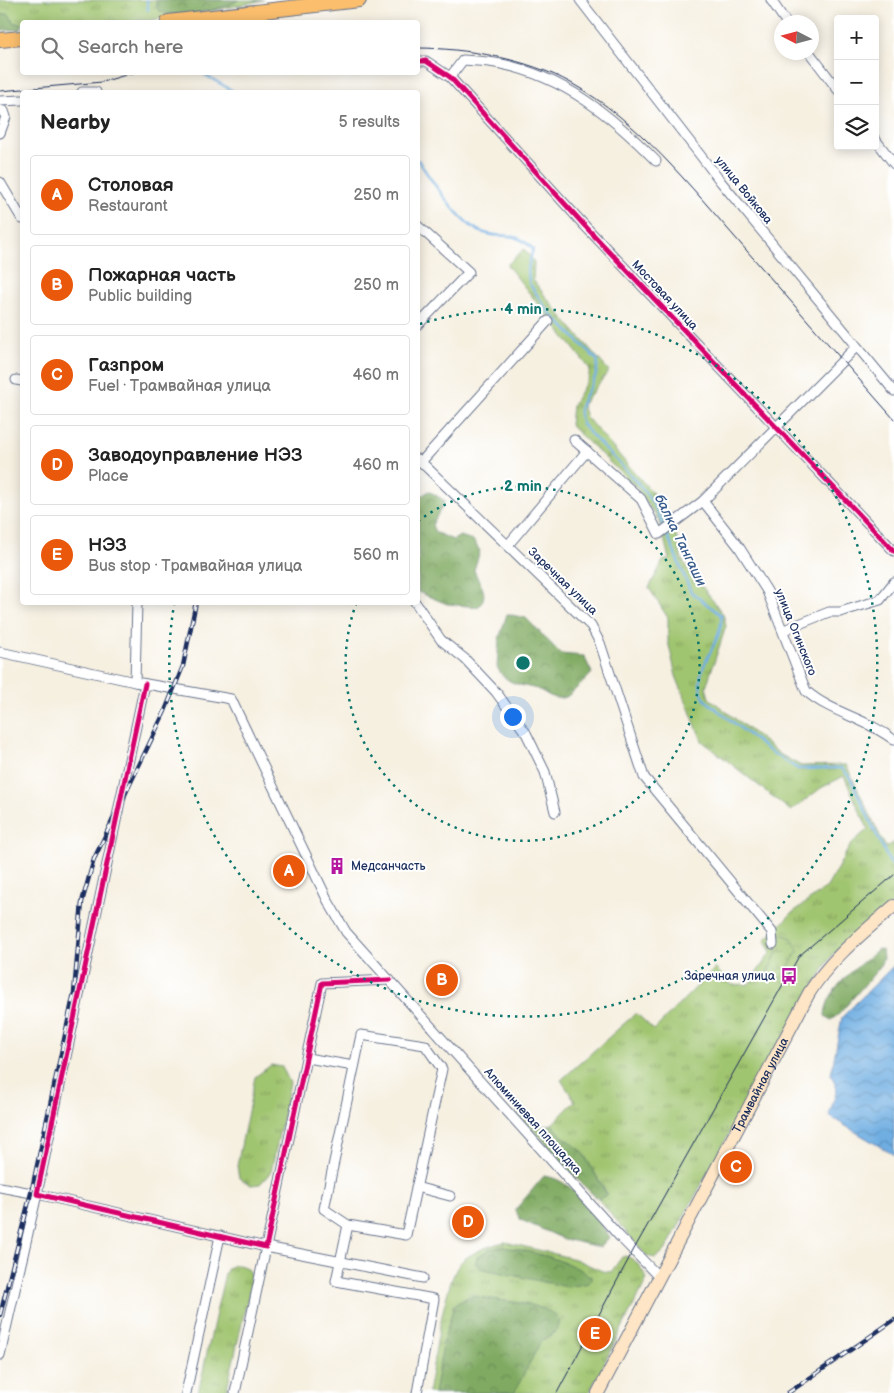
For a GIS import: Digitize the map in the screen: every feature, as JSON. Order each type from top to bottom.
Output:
[{"type":"main road","points":[[185,20],[359,0]]},
{"type":"main road","points":[[0,40],[20,38]]},
{"type":"main road","name":"Трамвайная улица","points":[[598,1393],[788,1032],[822,973],[841,952],[894,906]]},
{"type":"street","name":"улица Войкова","points":[[580,0],[721,182],[894,391]]},
{"type":"street","points":[[771,0],[781,15]]},
{"type":"street","points":[[450,77],[463,60],[501,64],[533,73],[566,88],[595,106],[622,126],[656,161]]},
{"type":"street","points":[[815,60],[834,85]]},
{"type":"street","name":"Мостовая улица","points":[[420,61],[426,61],[450,77],[585,226],[894,551]]},
{"type":"street","points":[[0,101],[20,100]]},
{"type":"street","points":[[0,110],[4,111],[6,117],[0,133]]},
{"type":"street","points":[[879,144],[894,164]]},
{"type":"street","points":[[0,182],[19,208]]},
{"type":"street","points":[[420,228],[469,272],[420,323]]},
{"type":"street","name":"Заречная улица","points":[[420,460],[548,321]]},
{"type":"street","points":[[574,440],[641,499],[659,534],[703,502],[856,347]]},
{"type":"street","points":[[508,545],[587,451]]},
{"type":"street","name":"Заречная улица","points":[[420,462],[591,626],[600,643],[644,777],[772,932],[773,944]]},
{"type":"street","name":"улица Огинского","points":[[703,502],[744,554],[767,591],[784,630],[806,691],[820,703],[858,717],[894,740]]},
{"type":"street","points":[[784,630],[829,612],[840,612],[880,600],[894,582]]},
{"type":"street","points":[[135,682],[138,605]]},
{"type":"street","points":[[417,605],[441,640],[465,659],[496,692],[526,734],[545,772],[556,812]]},
{"type":"street","points":[[0,652],[145,684],[37,1194],[0,1355]]},
{"type":"street","name":"Алюминиевая площадка","points":[[145,684],[230,699],[328,901],[346,932],[620,1237],[659,1277]]},
{"type":"street","points":[[234,1393],[322,984],[390,980]]},
{"type":"street","points":[[361,1034],[424,1045],[442,1069],[416,1187],[406,1235],[348,1225],[324,1209],[361,1034]]},
{"type":"street","points":[[307,1058],[354,1066]]},
{"type":"street","points":[[0,1187],[266,1247],[423,1278]]},
{"type":"street","points":[[416,1187],[450,1196]]},
{"type":"street","points":[[348,1225],[336,1281],[434,1299],[418,1393]]},
{"type":"street","points":[[186,1393],[220,1236]]},
{"type":"green space","points":[[0,0],[264,0],[217,10],[152,20],[20,20],[20,24],[14,23],[6,14],[0,15]]},
{"type":"green space","points":[[157,0],[239,0],[209,11],[172,14],[162,12],[156,8]]},
{"type":"green space","points":[[9,14],[14,23],[20,24],[20,29],[0,31],[0,15]]},
{"type":"green space","points":[[524,249],[534,262],[533,280],[609,371],[582,405],[586,417],[671,514],[682,560],[723,614],[726,626],[706,687],[709,698],[781,755],[801,766],[846,765],[886,848],[894,842],[894,902],[832,955],[760,1077],[665,1251],[655,1258],[646,1255],[598,1199],[607,1194],[582,1151],[561,1135],[552,1124],[575,1101],[561,1080],[636,1013],[654,1030],[715,968],[732,985],[749,984],[771,952],[765,940],[792,913],[827,887],[851,844],[868,829],[844,776],[821,788],[791,811],[702,741],[676,676],[668,641],[668,618],[649,588],[663,561],[669,559],[660,522],[637,488],[570,425],[572,406],[588,379],[590,369],[507,265]]},
{"type":"green space","points":[[429,491],[445,501],[432,525],[435,532],[453,540],[460,536],[473,540],[480,551],[474,570],[483,589],[484,598],[478,607],[447,604],[420,593],[420,497]]},
{"type":"green space","points":[[507,614],[526,618],[561,654],[584,656],[592,673],[568,696],[561,698],[552,697],[537,689],[508,680],[500,673],[497,667],[499,639]]},
{"type":"green space","points":[[777,933],[792,938],[798,951],[781,979],[767,974],[777,952]]},
{"type":"green space","points":[[878,949],[882,950],[883,959],[879,968],[839,1014],[831,1020],[825,1016],[831,996],[837,987]]},
{"type":"green space","points":[[271,1065],[282,1067],[290,1083],[271,1172],[260,1184],[251,1185],[239,1178],[237,1166],[255,1077]]},
{"type":"green space","points":[[517,1100],[540,1127],[552,1124],[561,1135],[582,1151],[607,1195],[598,1199],[575,1177],[516,1112]]},
{"type":"green space","points":[[544,1176],[565,1184],[590,1208],[610,1237],[600,1247],[564,1239],[521,1220],[515,1210]]},
{"type":"green space","points":[[505,1242],[575,1259],[602,1271],[611,1272],[622,1257],[626,1256],[636,1262],[647,1279],[589,1393],[428,1393],[445,1302],[456,1269],[463,1260],[473,1254]]},
{"type":"green space","points":[[503,1247],[526,1251],[563,1262],[593,1278],[589,1283],[568,1287],[479,1268],[475,1263],[478,1256],[490,1249]]},
{"type":"green space","points":[[235,1265],[246,1268],[252,1279],[226,1393],[198,1393],[225,1273],[229,1267]]},
{"type":"green space","points":[[475,1296],[532,1305],[552,1313],[559,1319],[556,1332],[541,1341],[514,1393],[434,1393],[444,1340],[454,1305],[466,1298]]},
{"type":"water","points":[[894,965],[894,1155],[829,1116],[837,1089],[831,1074],[842,1017]]},
{"type":"waterway","points":[[147,0],[148,10]]},
{"type":"waterway","name":"балка Тангаши","points":[[205,75],[232,90]]},
{"type":"waterway","name":"балка Тангаши","points":[[420,163],[454,209],[471,226],[487,234],[519,239],[533,249],[528,268],[529,283],[548,311],[598,361],[596,375],[581,405],[580,417],[582,424],[639,485],[658,512],[664,527]]},
{"type":"waterway","name":"балка Тангаши","points":[[666,532],[691,592],[721,615],[718,637],[703,667],[700,678],[705,700],[768,750],[798,769],[842,768],[850,778],[889,861],[894,867]]},
{"type":"tram line","points":[[420,48],[456,50],[516,61],[554,75],[596,98],[641,135],[682,177],[894,419]]},
{"type":"tram line","points":[[0,91],[102,82],[126,75]]},
{"type":"tram line","points":[[557,1393],[633,1251],[799,956],[894,875]]},
{"type":"railway","points":[[0,1315],[32,1189],[74,993],[82,902],[94,859],[165,711],[183,666],[195,605]]},
{"type":"railway","points":[[788,1393],[894,1320]]},
{"type":"cycle path","points":[[420,61],[426,61],[450,77],[585,226],[894,551]]},
{"type":"cycle path","points":[[145,684],[37,1194],[266,1247],[322,983],[390,980]]},
{"type":"place","name":"Медсанчасть","points":[[337,866]]},
{"type":"place","name":"Столовая","points":[[289,871]]},
{"type":"place","name":"Заречная улица","points":[[789,976]]},
{"type":"place","name":"Пожарная часть","points":[[442,980]]},
{"type":"place","name":"Газпром","points":[[736,1167]]},
{"type":"place","name":"Заводоуправление НЭЗ","points":[[468,1222]]},
{"type":"place","name":"НЭЗ","points":[[595,1334]]}]
